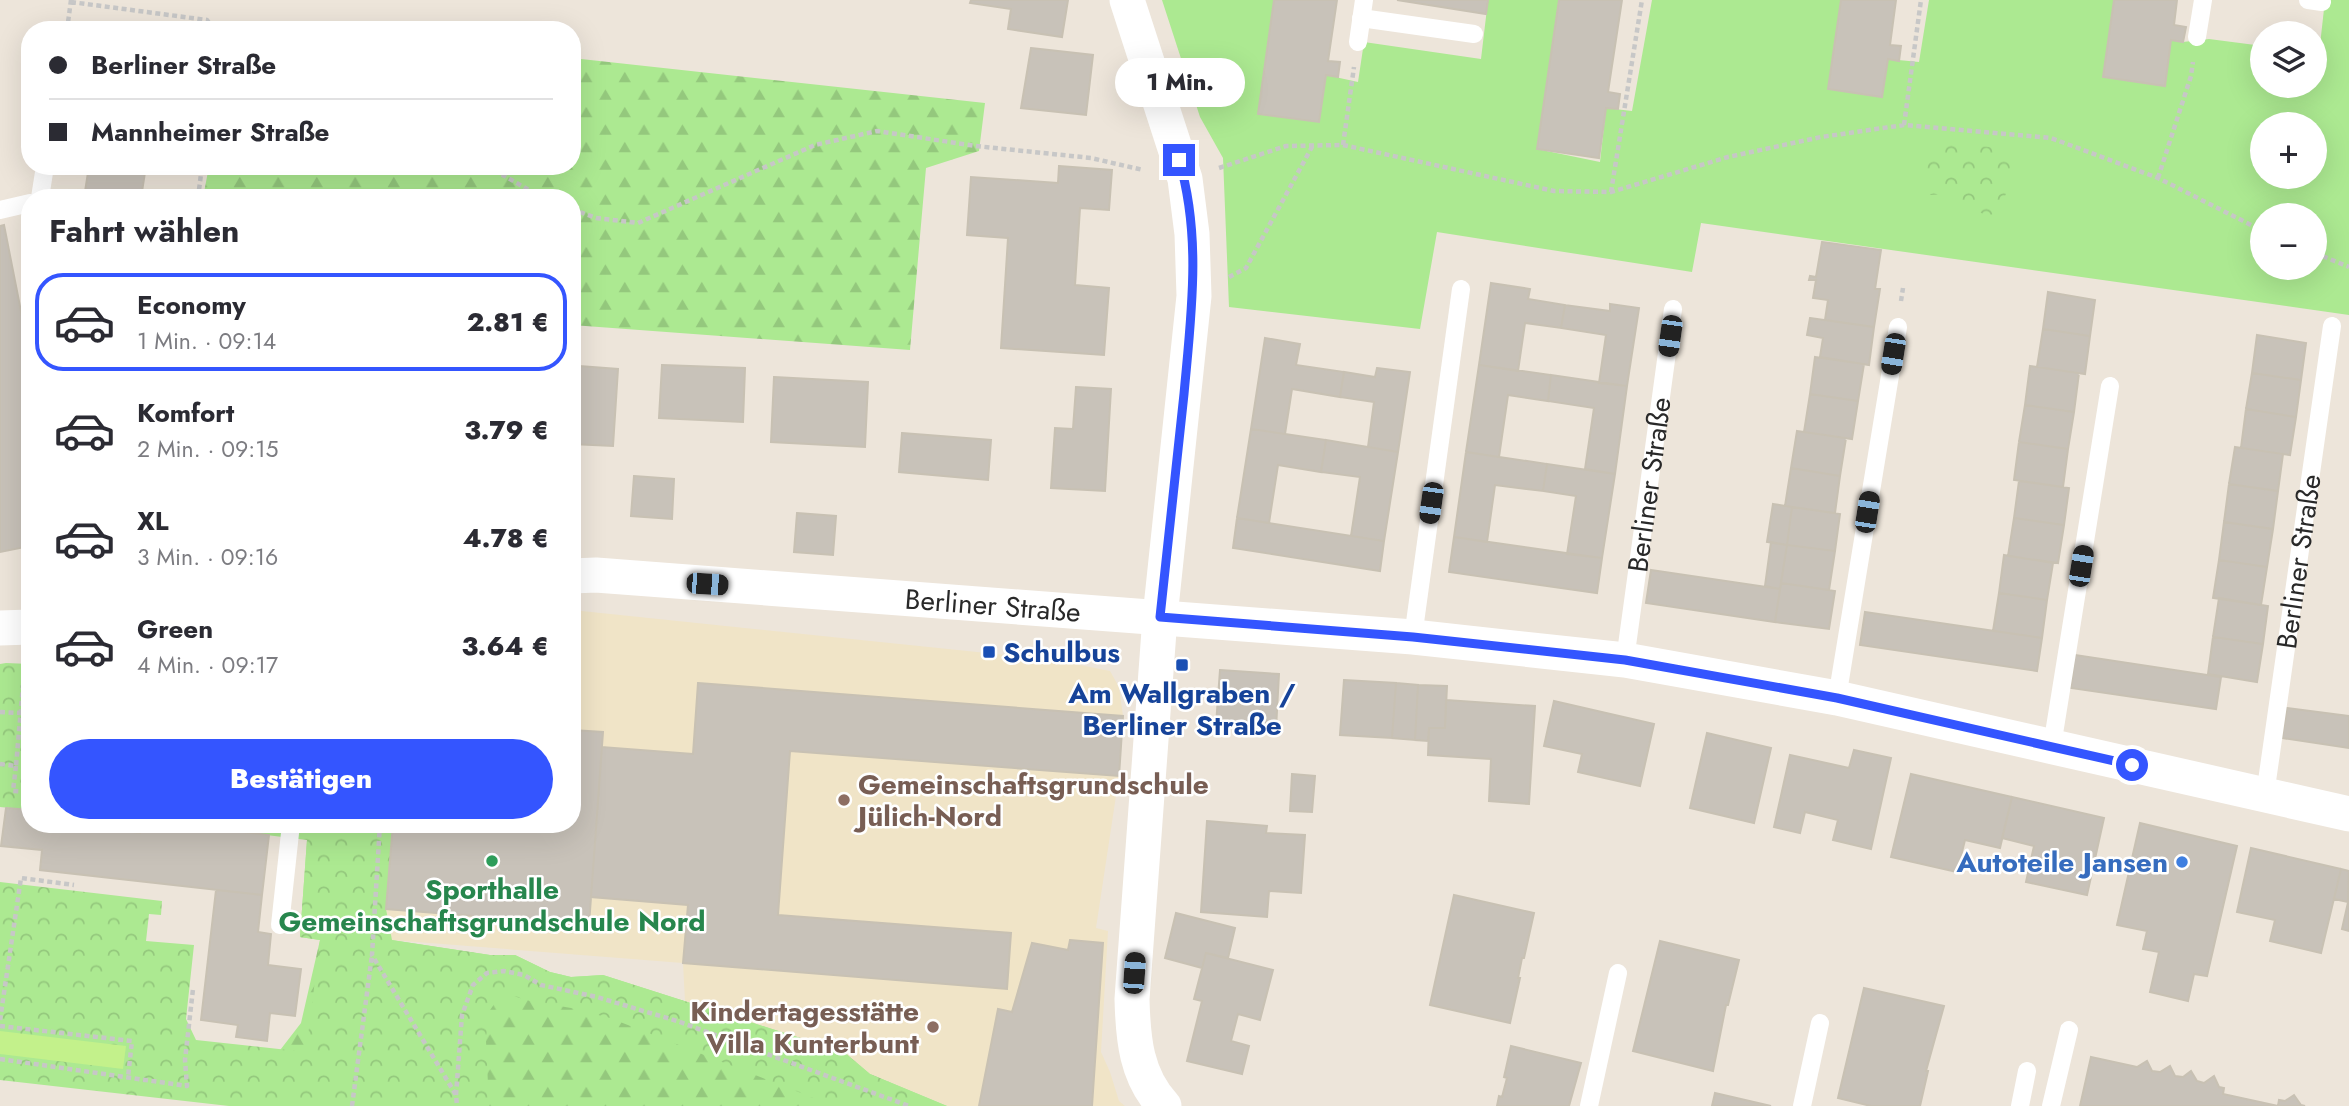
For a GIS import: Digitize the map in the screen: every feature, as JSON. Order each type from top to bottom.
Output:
[{"type":"street","points":[[1127,0],[1185,179],[1192,234],[1194,296],[1160,617],[1132,1009],[1136,1057],[1152,1092],[1164,1106]]},
{"type":"street","name":"Berliner Straße","points":[[581,576],[1413,637],[1625,660],[1837,698],[2349,814]]},
{"type":"lane","points":[[2197,37],[2203,0]]},
{"type":"lane","points":[[1358,41],[1363,9],[1474,34]]},
{"type":"lane","points":[[0,210],[21,205]]},
{"type":"lane","points":[[1413,637],[1461,289]]},
{"type":"lane","name":"Berliner Straße","points":[[1625,660],[1673,309]]},
{"type":"lane","name":"Berliner Straße","points":[[2265,795],[2332,326]]},
{"type":"lane","points":[[1837,698],[1898,327]]},
{"type":"lane","points":[[2052,746],[2110,386]]},
{"type":"lane","points":[[280,925],[290,833]]},
{"type":"lane","points":[[1589,1106],[1618,973]]},
{"type":"lane","points":[[1802,1106],[1820,1023]]},
{"type":"lane","points":[[2051,1106],[2069,1030]]},
{"type":"lane","points":[[2020,1106],[2027,1071]]},
{"type":"path","points":[[1611,192],[1642,0]]},
{"type":"path","points":[[1904,125],[1921,0]]},
{"type":"path","points":[[68,21],[71,1],[208,21]]},
{"type":"path","points":[[2158,178],[2191,76],[2197,37]]},
{"type":"path","points":[[1343,145],[1358,41]]},
{"type":"path","points":[[581,212],[596,218],[638,223],[814,145],[877,131],[1091,159],[1185,179],[1286,146],[1343,145],[1555,191],[1611,192],[1728,157],[1821,137],[1904,125],[2051,138],[2158,178],[2250,224]]},
{"type":"path","points":[[1194,296],[1246,268],[1314,144]]},
{"type":"path","points":[[503,175],[527,189]]},
{"type":"path","points":[[2327,258],[2349,267]]},
{"type":"path","points":[[19,627],[21,713],[13,791],[21,791]]},
{"type":"path","points":[[0,712],[21,713]]},
{"type":"path","points":[[0,764],[16,766]]},
{"type":"path","points":[[352,1106],[372,956],[379,833]]},
{"type":"path","points":[[0,1020],[21,878],[74,884]]},
{"type":"path","points":[[372,956],[456,1096]]},
{"type":"path","points":[[457,1106],[462,1015],[473,985],[487,973],[504,971],[524,975],[541,985],[597,997],[677,1021],[909,1106]]},
{"type":"path","points":[[0,1059],[187,1086],[185,1060],[193,989]]},
{"type":"path","points":[[0,1026],[132,1041],[128,1077]]},
{"type":"shaded area","name":"Gemeinschaftsgrundschule Jülich-Nord","points":[[581,611],[1055,660],[1110,671],[1119,687],[1123,716],[1119,776],[1096,928],[1108,931],[1101,1052],[1119,1101],[1125,1106],[947,1106],[870,1074],[844,1052],[685,1001],[683,963],[391,940],[386,909],[392,833],[581,833]]},
{"type":"green space","points":[[1162,0],[1274,0],[1258,113],[1319,122],[1326,75],[1358,82],[1364,42],[1481,59],[1488,0],[1559,0],[1537,149],[1600,162],[1606,108],[1632,111],[1652,0],[1841,0],[1828,89],[1881,97],[1888,59],[1919,62],[1929,0],[2114,0],[2103,77],[2164,86],[2171,40],[2183,42],[2209,39],[2250,44],[2250,98],[2327,98],[2327,21],[2323,21],[2325,0],[2349,0],[2349,315],[1701,223],[1692,272],[1437,232],[1420,329],[1229,307],[1223,158],[1200,117]]},
{"type":"green space","points":[[581,59],[985,103],[979,151],[926,168],[910,350],[581,326],[581,189],[205,189],[207,175],[581,175]]},
{"type":"green space","points":[[1925,140],[1990,147],[2013,162],[2007,191],[1998,214],[1985,215],[1946,194],[1930,195],[1920,175]]},
{"type":"green space","points":[[0,664],[21,664],[21,809],[0,807]]},
{"type":"green space","points":[[250,833],[392,833],[386,909],[392,940],[490,955],[515,955],[550,972],[571,977],[603,975],[844,1052],[870,1074],[947,1106],[834,1106],[610,1018],[510,995],[497,1000],[488,1013],[486,1041],[489,1106],[229,1106],[0,1080],[0,882],[162,901],[161,915],[149,914],[146,941],[194,945],[186,1019],[196,1040],[306,1052],[320,940],[300,937],[307,840]]},
{"type":"green space","points":[[295,833],[369,833],[391,940],[490,955],[515,955],[550,972],[571,977],[603,975],[844,1052],[870,1074],[947,1106],[352,1106],[257,1080],[301,1023],[320,940],[300,937],[307,840]]},
{"type":"green space","points":[[0,1031],[126,1046],[123,1069],[0,1054]]},
{"type":"building","points":[[971,0],[1068,0],[1062,37],[1008,29],[1011,9],[970,3]]},
{"type":"building","points":[[1274,0],[1337,0],[1328,61],[1340,62],[1338,77],[1326,75],[1319,122],[1258,114]]},
{"type":"building","points":[[1397,0],[1488,0],[1486,14]]},
{"type":"building","points":[[1559,0],[1622,0],[1608,92],[1620,94],[1618,109],[1606,108],[1599,158],[1537,149]]},
{"type":"building","points":[[1841,0],[1896,0],[1890,45],[1901,46],[1899,61],[1888,59],[1882,97],[1828,89]]},
{"type":"building","points":[[2114,0],[2177,0],[2174,25],[2186,27],[2183,42],[2171,40],[2165,86],[2103,77]]},
{"type":"building","points":[[1031,48],[1093,55],[1086,115],[1021,108]]},
{"type":"building","points":[[1059,166],[1112,170],[1109,210],[1080,208],[1075,285],[1109,288],[1104,355],[1001,348],[1008,238],[967,235],[971,177],[1058,183]]},
{"type":"building","points":[[88,175],[145,175],[142,189],[85,189]]},
{"type":"building","points":[[4,225],[21,311],[21,548],[0,552],[0,226]]},
{"type":"building","points":[[1822,242],[1881,250],[1875,289],[1880,289],[1874,327],[1825,320],[1828,300],[1813,298],[1816,280],[1809,280],[1810,276],[1816,277]]},
{"type":"building","points":[[1491,283],[1530,289],[1528,299],[1565,305],[1561,328],[1525,323],[1518,371],[1479,365]]},
{"type":"building","points":[[2048,292],[2095,300],[2090,336],[2043,329]]},
{"type":"building","points":[[1610,304],[1639,308],[1627,386],[1599,383],[1606,335],[1561,328],[1565,305],[1610,311]]},
{"type":"building","points":[[1810,318],[1874,327],[1869,365],[1820,357],[1823,338],[1807,335]]},
{"type":"building","points":[[2043,329],[2090,336],[2085,374],[2037,367]]},
{"type":"building","points":[[2257,335],[2306,343],[2301,380],[2252,373]]},
{"type":"building","points":[[1265,338],[1300,344],[1296,365],[1344,372],[1340,397],[1292,389],[1285,434],[1251,429]]},
{"type":"building","points":[[1815,357],[1864,364],[1858,401],[1810,394]]},
{"type":"building","points":[[662,365],[745,368],[743,422],[659,418]]},
{"type":"building","points":[[1479,365],[1551,375],[1548,401],[1508,395],[1499,457],[1466,452]]},
{"type":"building","points":[[581,366],[618,369],[613,446],[581,444]]},
{"type":"building","points":[[2030,366],[2079,373],[2074,412],[2025,405]]},
{"type":"building","points":[[1377,368],[1410,372],[1398,452],[1368,447],[1374,402],[1340,397],[1344,372],[1375,377]]},
{"type":"building","points":[[2252,373],[2301,380],[2296,417],[2246,409]]},
{"type":"building","points":[[1551,375],[1627,386],[1615,474],[1585,469],[1594,408],[1548,401]]},
{"type":"building","points":[[774,377],[868,382],[865,447],[771,442]]},
{"type":"building","points":[[1076,387],[1111,389],[1105,491],[1051,488],[1055,428],[1073,429]]},
{"type":"building","points":[[1810,394],[1858,401],[1852,439],[1804,432]]},
{"type":"building","points":[[2025,405],[2074,412],[2068,449],[2019,442]]},
{"type":"building","points":[[2246,409],[2296,417],[2290,455],[2241,448]]},
{"type":"building","points":[[1251,429],[1326,440],[1321,472],[1278,465],[1269,523],[1237,518]]},
{"type":"building","points":[[1797,431],[1846,438],[1840,476],[1791,468]]},
{"type":"building","points":[[902,433],[991,440],[988,480],[899,472]]},
{"type":"building","points":[[1326,440],[1398,452],[1384,541],[1351,536],[1360,477],[1321,472]]},
{"type":"building","points":[[2019,442],[2068,449],[2063,487],[2014,480]]},
{"type":"building","points":[[2235,447],[2283,454],[2278,491],[2229,484]]},
{"type":"building","points":[[1466,452],[1547,464],[1543,491],[1495,485],[1487,542],[1454,537]]},
{"type":"building","points":[[1547,464],[1615,474],[1602,558],[1567,554],[1576,496],[1543,491]]},
{"type":"building","points":[[1791,468],[1840,476],[1835,513],[1785,506]]},
{"type":"building","points":[[634,476],[674,479],[672,519],[631,516]]},
{"type":"building","points":[[2019,481],[2069,488],[2064,525],[2014,518]]},
{"type":"building","points":[[2229,484],[2278,491],[2273,529],[2224,522]]},
{"type":"building","points":[[1773,504],[1792,507],[1787,545],[1767,542]]},
{"type":"building","points":[[1792,507],[1840,514],[1835,551],[1787,545]]},
{"type":"building","points":[[797,513],[836,516],[833,555],[794,552]]},
{"type":"building","points":[[1237,518],[1384,541],[1380,571],[1233,548]]},
{"type":"building","points":[[2014,518],[2064,525],[2058,563],[2008,556]]},
{"type":"building","points":[[2224,522],[2273,529],[2267,567],[2219,560]]},
{"type":"building","points":[[1454,537],[1602,558],[1597,593],[1449,572]]},
{"type":"building","points":[[1771,542],[1787,545],[1780,589],[1765,586]]},
{"type":"building","points":[[1787,545],[1835,551],[1829,590],[1781,583]]},
{"type":"building","points":[[2004,555],[2053,563],[2047,600],[1999,593]]},
{"type":"building","points":[[2219,560],[2267,567],[2261,605],[2213,598]]},
{"type":"building","points":[[1651,570],[1780,589],[1775,622],[1646,603]]},
{"type":"building","points":[[1781,583],[1835,591],[1829,629],[1775,622]]},
{"type":"building","points":[[1999,593],[2047,600],[2042,638],[1993,631]]},
{"type":"building","points":[[2219,598],[2268,606],[2263,644],[2213,637]]},
{"type":"building","points":[[1865,612],[2042,638],[2037,671],[1860,645]]},
{"type":"building","points":[[2213,637],[2263,644],[2257,682],[2208,674]]},
{"type":"building","points":[[2075,655],[2221,677],[2216,709],[2071,688]]},
{"type":"building","points":[[1220,670],[1279,674],[1276,729],[1216,725]]},
{"type":"building","points":[[1344,680],[1396,683],[1392,738],[1340,735]]},
{"type":"building","points":[[698,683],[1123,716],[1119,776],[790,751],[778,915],[1011,933],[1007,989],[683,963],[688,905],[591,897],[602,747],[693,754]]},
{"type":"building","points":[[1396,683],[1418,685],[1415,740],[1392,738]]},
{"type":"building","points":[[1418,685],[1447,686],[1445,728],[1429,728],[1428,741],[1415,740]]},
{"type":"building","points":[[1446,700],[1535,706],[1529,804],[1489,801],[1491,759],[1428,755],[1429,728],[1445,728]]},
{"type":"building","points":[[1554,701],[1654,724],[1640,786],[1578,772],[1582,754],[1544,746]]},
{"type":"building","points":[[2287,708],[2349,716],[2349,748],[2282,738]]},
{"type":"building","name":"Sporthalle Gemeinschaftsgrundschule Nord","points":[[581,731],[603,732],[589,925],[386,909],[392,833],[581,833]]},
{"type":"building","points":[[1707,733],[1771,748],[1754,823],[1690,808]]},
{"type":"building","points":[[1854,750],[1891,758],[1871,849],[1833,840],[1838,820],[1805,812],[1800,833],[1774,827],[1790,755],[1849,768]]},
{"type":"building","points":[[1292,774],[1315,776],[1312,812],[1290,811]]},
{"type":"building","points":[[1911,774],[2012,797],[2000,848],[1965,840],[1957,872],[1891,857]]},
{"type":"building","points":[[2012,797],[2104,818],[2087,895],[2026,882],[2034,846],[2002,838]]},
{"type":"building","points":[[6,808],[21,809],[21,833],[269,835],[262,895],[40,870],[42,850],[1,846]]},
{"type":"building","points":[[1207,821],[1267,826],[1266,833],[1305,835],[1301,893],[1269,891],[1267,917],[1201,912]]},
{"type":"building","points":[[2140,823],[2237,846],[2207,976],[2194,974],[2188,1001],[2150,992],[2159,952],[2143,949],[2147,931],[2117,925]]},
{"type":"building","points":[[2251,848],[2341,869],[2321,953],[2270,941],[2275,920],[2237,912]]},
{"type":"building","points":[[2341,869],[2349,871],[2348,902],[2334,899]]},
{"type":"building","points":[[216,890],[262,895],[258,932],[271,934],[268,965],[301,969],[295,1016],[270,1013],[267,1041],[236,1037],[238,1025],[201,1020]]},
{"type":"building","points":[[1454,895],[1534,913],[1522,958],[1510,1023],[1430,1005]]},
{"type":"building","points":[[2349,898],[2349,931],[2342,929]]},
{"type":"building","points":[[1176,913],[1235,928],[1228,958],[1206,953],[1202,968],[1165,958]]},
{"type":"building","points":[[1070,940],[1103,943],[1092,1106],[979,1106],[998,1009],[1012,1012],[1032,943],[1068,950]]},
{"type":"building","points":[[1660,941],[1739,960],[1726,1005],[1713,1071],[1633,1051]]},
{"type":"building","points":[[1206,953],[1273,970],[1260,1020],[1238,1014],[1231,1041],[1249,1046],[1242,1074],[1187,1061],[1202,1001],[1194,999]]},
{"type":"building","points":[[1864,988],[1944,1006],[1926,1071],[1920,1106],[1871,1106],[1838,1098]]},
{"type":"building","points":[[1511,1046],[1581,1063],[1569,1106],[1497,1106],[1507,1078],[1504,1077]]},
{"type":"building","points":[[2091,1057],[2137,1067],[2147,1061],[2152,1071],[2160,1072],[2170,1066],[2175,1076],[2183,1077],[2191,1071],[2197,1081],[2204,1083],[2214,1076],[2219,1087],[2224,1088],[2223,1094],[2278,1106],[2080,1106]]},
{"type":"building","points":[[1715,1093],[1771,1106],[1712,1106]]},
{"type":"building","points":[[2294,1095],[2301,1105],[2305,1106],[2278,1106],[2279,1100],[2285,1101]]},
{"type":"place","name":"Schulbus","points":[[989,652]]},
{"type":"place","name":"Am Wallgraben / Berliner Straße","points":[[1182,665]]},
{"type":"place","name":"Gemeinschaftsgrundschule Jülich-Nord","points":[[844,800]]},
{"type":"place","name":"Sporthalle Gemeinschaftsgrundschule Nord","points":[[492,861]]},
{"type":"place","name":"Autoteile Jansen","points":[[2182,862]]},
{"type":"place","name":"Kindertagesstätte Villa Kunterbunt","points":[[933,1027]]},
{"type":"route","points":[[1179,160],[1185,179],[1192,234],[1194,296],[1160,617],[1413,637],[1625,660],[1837,698],[2132,765]]}]
